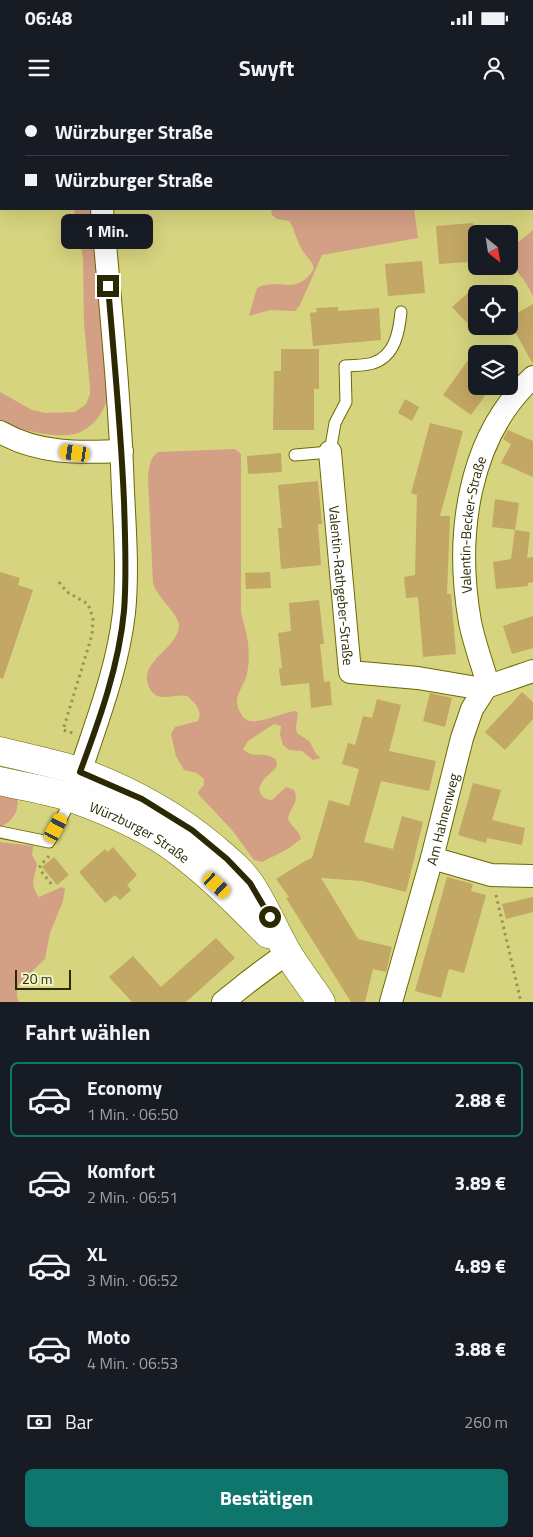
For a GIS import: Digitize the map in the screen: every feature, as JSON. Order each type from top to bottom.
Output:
[{"type":"street","name":"Würzburger Straße","points":[[102,210],[122,451],[126,560],[124,612],[112,673],[72,798],[134,825],[179,852],[239,904],[287,952]]},
{"type":"street","name":"Valentin-Becker-Straße","points":[[486,687],[487,681],[470,623],[465,580],[464,541],[468,500],[486,442],[500,416],[519,390],[533,377]]},
{"type":"street","points":[[0,432],[16,441],[39,448],[75,453],[122,451]]},
{"type":"street","name":"Valentin-Rathgeber-Straße","points":[[330,452],[350,672],[418,678],[478,688],[486,687]]},
{"type":"street","points":[[486,687],[533,671]]},
{"type":"street","name":"Am Hahnenweg","points":[[391,1002],[432,858],[462,738],[472,709],[486,687]]},
{"type":"street","points":[[0,751],[80,772]]},
{"type":"street","name":"Würzburger Straße","points":[[80,772],[142,799],[181,822],[227,859],[250,883],[270,917],[287,952],[321,1002]]},
{"type":"street","points":[[0,781],[72,798]]},
{"type":"street","points":[[432,858],[491,875],[533,876]]},
{"type":"street","points":[[224,1002],[287,952]]},
{"type":"lane","points":[[295,455],[330,452],[335,423],[346,402],[346,366],[372,363],[384,358],[393,347],[399,333],[401,312]]},
{"type":"lane","points":[[0,832],[49,842],[72,798]]},
{"type":"path","points":[[59,582],[67,592],[88,604],[93,618],[92,635],[63,730],[92,740]]},
{"type":"path","points":[[49,842],[53,851],[40,866],[41,871],[52,885]]},
{"type":"path","points":[[491,875],[521,1002]]},
{"type":"shaded area","points":[[74,210],[92,210],[108,395],[104,407],[94,423],[78,433],[70,435],[49,435],[7,424],[0,420],[0,392],[32,410],[46,413],[75,412],[86,404],[90,388],[84,323],[83,258]]},
{"type":"shaded area","points":[[272,210],[414,210],[418,238],[322,255],[300,305],[295,311],[270,310],[249,316],[257,288],[265,285],[287,285],[301,282],[314,269],[301,248],[289,221],[277,219],[271,214]]},
{"type":"shaded area","points":[[533,230],[533,296],[518,273],[518,242]]},
{"type":"shaded area","points":[[235,449],[241,454],[241,613],[249,657],[247,674],[237,699],[238,706],[243,717],[250,721],[261,721],[295,711],[298,713],[297,733],[310,742],[316,754],[321,758],[313,760],[302,751],[289,750],[283,745],[280,735],[281,726],[274,724],[248,741],[243,749],[251,754],[272,757],[276,760],[277,766],[264,779],[259,790],[264,797],[272,800],[286,787],[294,790],[296,794],[288,818],[301,839],[288,849],[262,862],[254,860],[232,830],[199,795],[198,792],[204,785],[204,779],[197,773],[184,770],[176,756],[171,734],[175,727],[198,721],[199,710],[187,696],[161,697],[156,695],[149,687],[147,678],[153,662],[173,641],[179,625],[153,583],[149,466],[158,452]]},
{"type":"shaded area","points":[[0,789],[17,798],[18,803],[14,816],[0,827]]},
{"type":"shaded area","points":[[0,842],[33,846],[32,855],[37,864],[33,884],[39,897],[62,887],[65,889],[63,901],[50,933],[45,959],[19,984],[17,997],[19,1002],[0,1002]]},
{"type":"building","points":[[473,223],[473,225],[468,225],[468,262],[439,264],[436,226]]},
{"type":"building","points":[[422,261],[425,293],[388,296],[385,264]]},
{"type":"building","points":[[468,293],[468,322],[467,323],[452,307]]},
{"type":"building","points":[[533,304],[533,364],[517,335],[518,313]]},
{"type":"building","points":[[338,307],[338,311],[379,308],[381,340],[313,346],[310,313],[317,312],[316,308]]},
{"type":"building","points":[[281,349],[319,349],[319,389],[314,389],[314,430],[273,430],[274,371],[281,371]]},
{"type":"building","points":[[468,360],[468,395],[485,395],[471,415],[443,395]]},
{"type":"building","points":[[405,399],[419,407],[412,421],[398,413]]},
{"type":"building","points":[[430,423],[463,431],[440,516],[450,516],[447,594],[451,594],[456,654],[423,657],[418,597],[406,598],[404,577],[415,575],[417,495],[411,493]]},
{"type":"building","points":[[508,430],[533,441],[533,477],[501,463],[511,444],[503,439]]},
{"type":"building","points":[[281,453],[282,472],[248,474],[247,456]]},
{"type":"building","points":[[318,481],[322,524],[318,524],[321,565],[281,569],[278,528],[282,528],[278,485]]},
{"type":"building","points":[[495,499],[519,503],[515,530],[492,527]]},
{"type":"building","points":[[515,530],[530,532],[527,558],[533,557],[533,582],[528,583],[528,586],[496,589],[493,562],[511,559]]},
{"type":"building","points":[[0,572],[20,578],[18,585],[33,590],[3,679],[0,678]]},
{"type":"building","points":[[270,572],[271,588],[246,589],[245,573]]},
{"type":"building","points":[[319,600],[324,644],[320,644],[324,682],[330,681],[332,705],[311,708],[309,683],[281,686],[279,669],[282,668],[278,633],[291,631],[289,603]]},
{"type":"building","points":[[533,616],[533,648],[512,654],[503,626]]},
{"type":"building","points":[[522,692],[533,702],[533,719],[505,750],[485,732]]},
{"type":"building","points":[[430,693],[452,698],[445,727],[423,721]]},
{"type":"building","points":[[377,699],[401,705],[389,751],[436,761],[429,791],[381,781],[364,842],[393,849],[402,816],[423,822],[406,892],[362,881],[321,878],[358,939],[392,947],[386,972],[373,969],[365,1002],[351,1002],[286,898],[289,897],[276,879],[312,858],[329,800],[349,806],[359,769],[342,764],[348,743],[355,745],[363,716],[372,718]]},
{"type":"building","points":[[473,783],[501,790],[492,820],[525,828],[522,845],[487,838],[486,843],[458,835]]},
{"type":"building","points":[[113,847],[137,875],[127,885],[131,890],[120,900],[115,895],[105,903],[79,872],[105,849],[108,852]]},
{"type":"building","points":[[54,857],[69,875],[57,885],[42,867]]},
{"type":"building","points":[[447,877],[473,884],[471,891],[486,895],[464,973],[449,969],[441,998],[415,991]]},
{"type":"building","points":[[533,897],[533,912],[506,919],[502,904]]},
{"type":"building","points":[[216,938],[235,958],[186,1002],[132,1002],[109,977],[133,956],[161,987]]},
{"type":"route","points":[[108,286],[122,451],[126,560],[124,612],[120,640],[104,704],[80,772],[142,799],[192,830],[227,859],[250,883],[270,917]]}]
